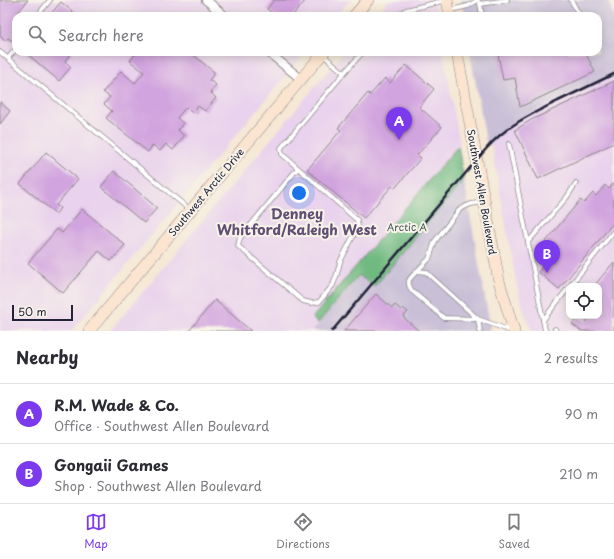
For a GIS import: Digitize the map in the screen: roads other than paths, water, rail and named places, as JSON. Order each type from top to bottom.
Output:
[{"type":"street","points":[[206,0],[220,12]]},
{"type":"street","points":[[358,12],[368,0]]},
{"type":"street","points":[[273,56],[301,80]]},
{"type":"street","name":"Southwest Arctic Drive","points":[[88,331],[321,56]]},
{"type":"street","name":"Southwest Allen Boulevard","points":[[458,56],[500,287],[513,331]]},
{"type":"lane","points":[[40,12],[50,0]]},
{"type":"lane","points":[[403,12],[406,10],[468,6],[479,1],[507,0]]},
{"type":"lane","points":[[571,0],[578,12]]},
{"type":"lane","points":[[479,1],[481,12]]},
{"type":"lane","points":[[0,52],[190,210]]},
{"type":"lane","points":[[8,58],[12,54]]},
{"type":"lane","points":[[326,56],[344,73]]},
{"type":"lane","points":[[298,168],[240,238],[238,246],[303,301],[311,303],[319,302],[333,285],[338,274],[340,262],[358,227],[357,220],[298,168],[282,154],[281,148],[359,56]]},
{"type":"lane","points":[[509,144],[545,330]]},
{"type":"lane","points":[[528,242],[567,197],[576,184]]},
{"type":"lane","points":[[484,202],[471,204],[460,209],[435,241],[429,258],[408,281],[408,285],[412,291],[444,318],[478,318],[513,331]]},
{"type":"lane","points":[[572,283],[614,231]]},
{"type":"lane","points":[[418,271],[426,272],[478,318],[480,331]]},
{"type":"lane","points":[[543,320],[566,291]]},
{"type":"railway","points":[[332,331],[494,141],[510,127],[529,116],[614,74]]},
{"type":"place","name":"R.M. Wade & Co.","points":[[399,140]]},
{"type":"place","name":"Gongaii Games","points":[[547,273]]},
{"type":"district","name":"Denney Whitford/Raleigh West","points":[[297,222]]},
{"type":"park label","name":"Arctic A","points":[[407,227]]}]
